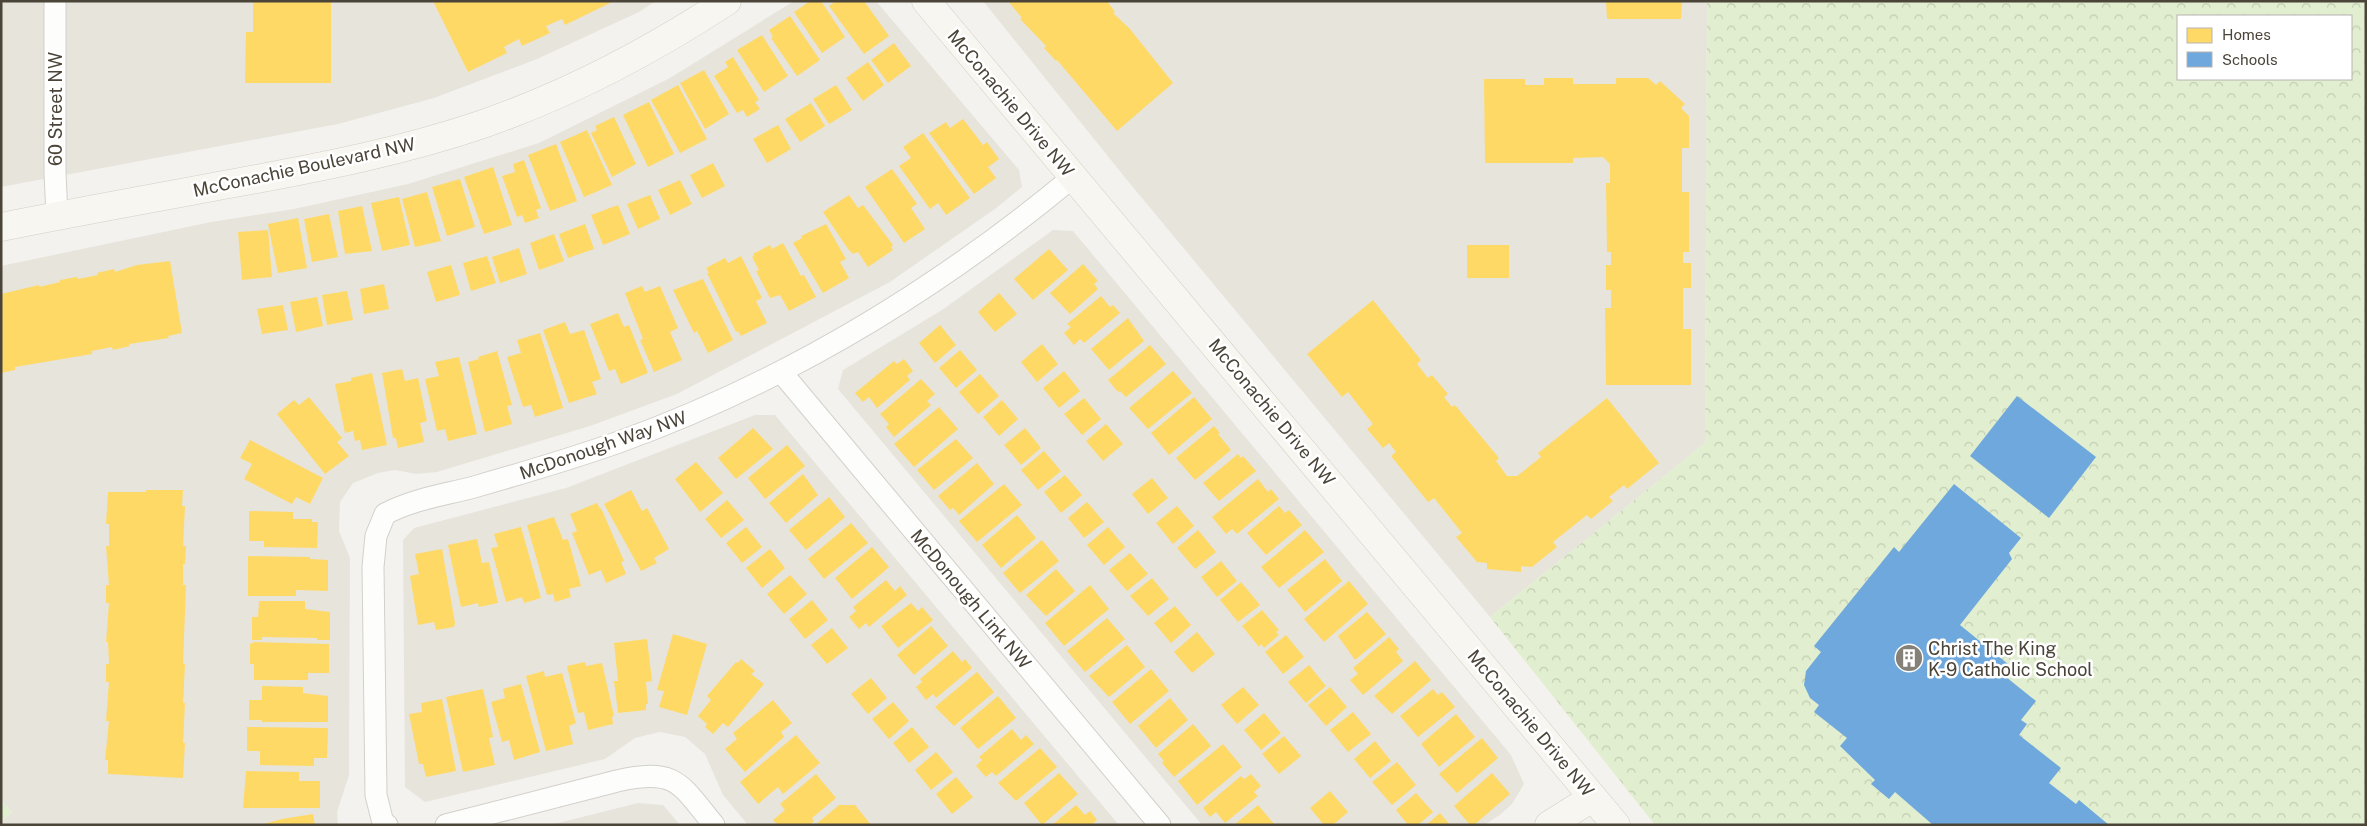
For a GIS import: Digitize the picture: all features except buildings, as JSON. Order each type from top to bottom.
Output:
[{"type":"street","name":"60 Street NW","points":[[55,1],[57,216]]},
{"type":"street","name":"McConachie Boulevard NW","points":[[1,227],[344,162],[426,142],[552,98],[635,55],[727,1]]},
{"type":"street","name":"McConachie Drive NW","points":[[926,1],[1616,825]]},
{"type":"street","name":"McDonough Way NW","points":[[387,825],[384,823],[376,795],[373,567],[376,536],[385,514],[417,500],[553,465],[619,442],[720,402],[782,373],[931,284],[1012,227],[1073,177]]},
{"type":"street","name":"McDonough Link NW","points":[[782,373],[1160,825]]},
{"type":"street","points":[[446,825],[624,780],[656,776],[674,779],[714,825]]},
{"type":"street","points":[[1550,825],[1592,798]]},
{"type":"shaded area","points":[[1,1],[656,1],[639,12],[537,59],[434,98],[338,124],[1,187]]},
{"type":"shaded area","points":[[794,1],[876,1],[1019,170],[1022,187],[995,209],[890,282],[677,394],[590,426],[437,472],[416,474],[395,470],[378,473],[353,483],[340,502],[339,531],[350,558],[349,775],[337,812],[338,825],[1,825],[1,822],[12,812],[1,800],[1,266],[211,222],[294,209],[408,184],[539,143],[670,78]]},
{"type":"shaded area","points":[[983,1],[1707,1],[1705,443],[1490,617],[1127,180]]},
{"type":"shaded area","points":[[1053,230],[1073,231],[1511,755],[1524,784],[1512,804],[1500,815],[1484,825],[1202,825],[838,389],[843,370],[942,310]]},
{"type":"shaded area","points":[[755,415],[775,415],[1119,825],[748,825],[723,795],[705,754],[685,737],[660,732],[635,738],[605,759],[425,802],[405,787],[403,540],[414,528],[566,488]]},
{"type":"shaded area","points":[[638,803],[663,805],[680,825],[550,825]]},
{"type":"green space","points":[[1707,1],[2366,1],[2366,825],[1655,825],[1490,617],[1705,443]]},
{"type":"green space","points":[[1,800],[12,812],[1,822]]},
{"type":"place","name":"Christ The King K-9 Catholic School","points":[[1909,658]]}]
